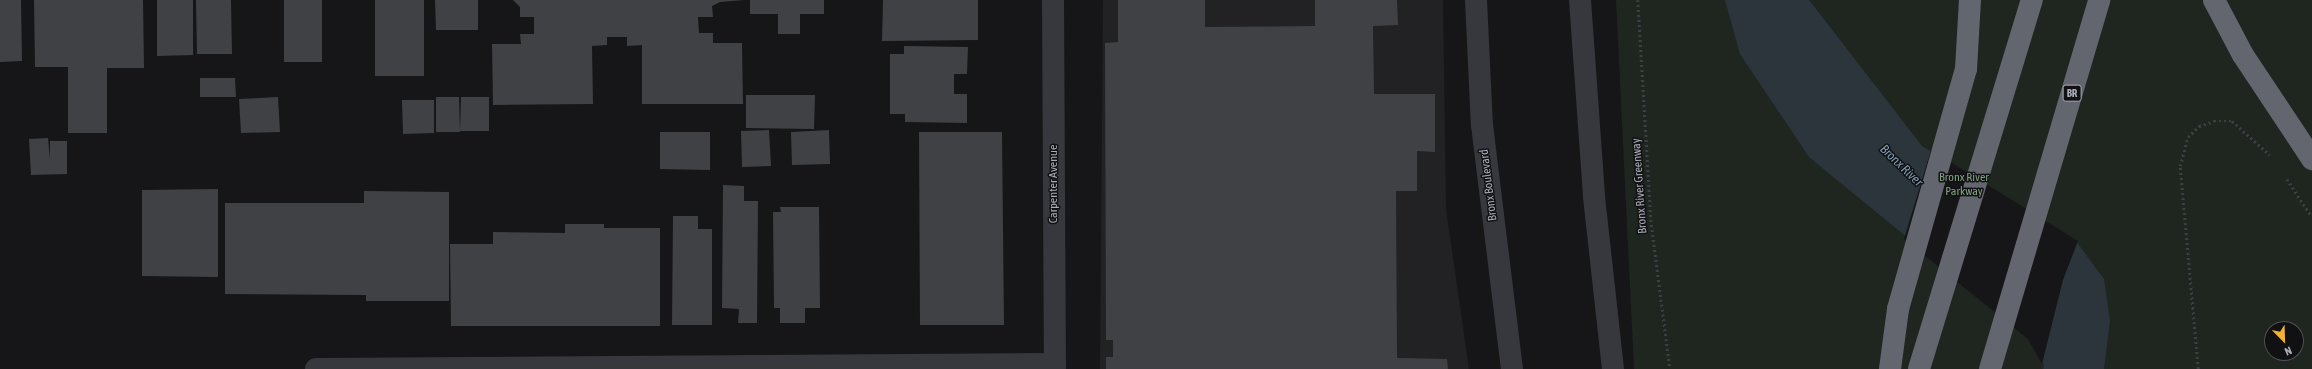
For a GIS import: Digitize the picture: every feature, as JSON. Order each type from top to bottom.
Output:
[{"type":"highway","points":[[1890,369],[1898,309],[1949,134],[1966,69],[1970,0]]},
{"type":"highway","points":[[1919,369],[1987,154],[2032,0]]},
{"type":"highway","name":"BR","points":[[1993,360],[2046,185],[2099,0]]},
{"type":"highway","points":[[2214,0],[2243,55],[2312,159]]},
{"type":"street","name":"Carpenter Avenue","points":[[1053,0],[1055,366]]},
{"type":"street","name":"Bronx Boulevard","points":[[1476,0],[1482,125],[1512,369]]},
{"type":"street","points":[[1580,0],[1593,190],[1613,369]]},
{"type":"street","points":[[316,369],[1055,366]]},
{"type":"path","name":"Bronx River Greenway","points":[[1638,0],[1650,220],[1670,369]]},
{"type":"path","points":[[2198,369],[2180,166],[2188,138],[2199,126],[2214,121],[2232,121],[2246,131],[2274,161]]},
{"type":"path","points":[[2283,174],[2312,217]]},
{"type":"shaded area","points":[[1103,0],[1443,0],[1446,209],[1469,369],[1100,369]]},
{"type":"green space","name":"Bronx River Parkway","points":[[1616,0],[2312,0],[2312,369],[1634,369]]},
{"type":"water","name":"Bronx River","points":[[1725,0],[1809,0],[1922,146],[2075,240],[2104,279],[2110,321],[2104,369],[2043,369],[2044,365],[2030,338],[1809,157],[1740,54]]},
{"type":"pier","points":[[1931,150],[2078,241],[2063,280],[2042,364],[2028,339],[1904,239]]},
{"type":"building","points":[[0,0],[21,0],[22,61],[0,62]]},
{"type":"building","points":[[34,0],[143,0],[144,68],[107,68],[107,133],[68,133],[68,67],[35,67]]},
{"type":"building","points":[[157,0],[193,0],[193,55],[157,56]]},
{"type":"building","points":[[196,0],[231,0],[232,54],[197,54]]},
{"type":"building","points":[[284,0],[322,0],[322,62],[284,62]]},
{"type":"building","points":[[375,0],[424,0],[424,76],[375,76]]},
{"type":"building","points":[[435,0],[478,0],[478,30],[436,30]]},
{"type":"building","points":[[513,0],[744,0],[720,2],[712,6],[713,17],[698,17],[699,33],[713,33],[713,43],[742,43],[743,104],[642,104],[642,45],[627,46],[627,37],[607,37],[607,45],[592,46],[593,104],[493,105],[492,44],[521,44],[520,34],[534,34],[534,17],[520,17],[520,7]]},
{"type":"building","points":[[750,0],[824,0],[824,14],[800,14],[800,34],[778,34],[778,14],[750,14]]},
{"type":"building","points":[[883,0],[978,0],[978,40],[882,41]]},
{"type":"building","points":[[1118,0],[1205,0],[1205,27],[1315,26],[1315,0],[1397,0],[1398,25],[1373,26],[1374,94],[1435,94],[1435,152],[1417,151],[1417,191],[1396,191],[1397,358],[1447,359],[1448,369],[1106,369],[1106,357],[1113,357],[1113,340],[1106,340],[1105,43],[1118,42]]},
{"type":"building","points":[[904,46],[968,47],[967,74],[954,74],[954,94],[967,94],[967,123],[905,122],[905,114],[890,114],[890,54],[904,54]]},
{"type":"building","points":[[200,78],[235,78],[236,97],[200,97]]},
{"type":"building","points":[[746,95],[815,95],[814,129],[746,128]]},
{"type":"building","points":[[278,97],[280,132],[241,133],[239,99]]},
{"type":"building","points":[[436,97],[459,97],[460,132],[436,132]]},
{"type":"building","points":[[461,97],[489,97],[489,131],[460,131]]},
{"type":"building","points":[[402,100],[434,100],[434,133],[403,134]]},
{"type":"building","points":[[769,130],[771,166],[742,167],[741,131]]},
{"type":"building","points":[[829,130],[830,164],[792,165],[791,132]]},
{"type":"building","points":[[660,132],[710,132],[710,170],[660,169]]},
{"type":"building","points":[[919,132],[1002,132],[1004,325],[920,325]]},
{"type":"building","points":[[48,138],[50,159],[50,141],[67,141],[67,174],[31,175],[29,139]]},
{"type":"building","points":[[723,185],[744,186],[744,201],[758,201],[757,323],[738,323],[739,309],[722,308]]},
{"type":"building","points":[[218,189],[218,277],[142,276],[142,190]]},
{"type":"building","points":[[364,191],[449,192],[449,301],[366,301],[366,295],[225,294],[225,203],[364,203]]},
{"type":"building","points":[[780,207],[819,207],[820,308],[805,308],[805,323],[780,323],[780,308],[774,308],[773,212],[781,212]]},
{"type":"building","points":[[673,216],[698,216],[698,229],[712,229],[712,325],[672,325]]},
{"type":"building","points":[[565,224],[604,224],[604,228],[660,228],[660,326],[451,326],[450,244],[493,244],[493,232],[565,233]]}]
